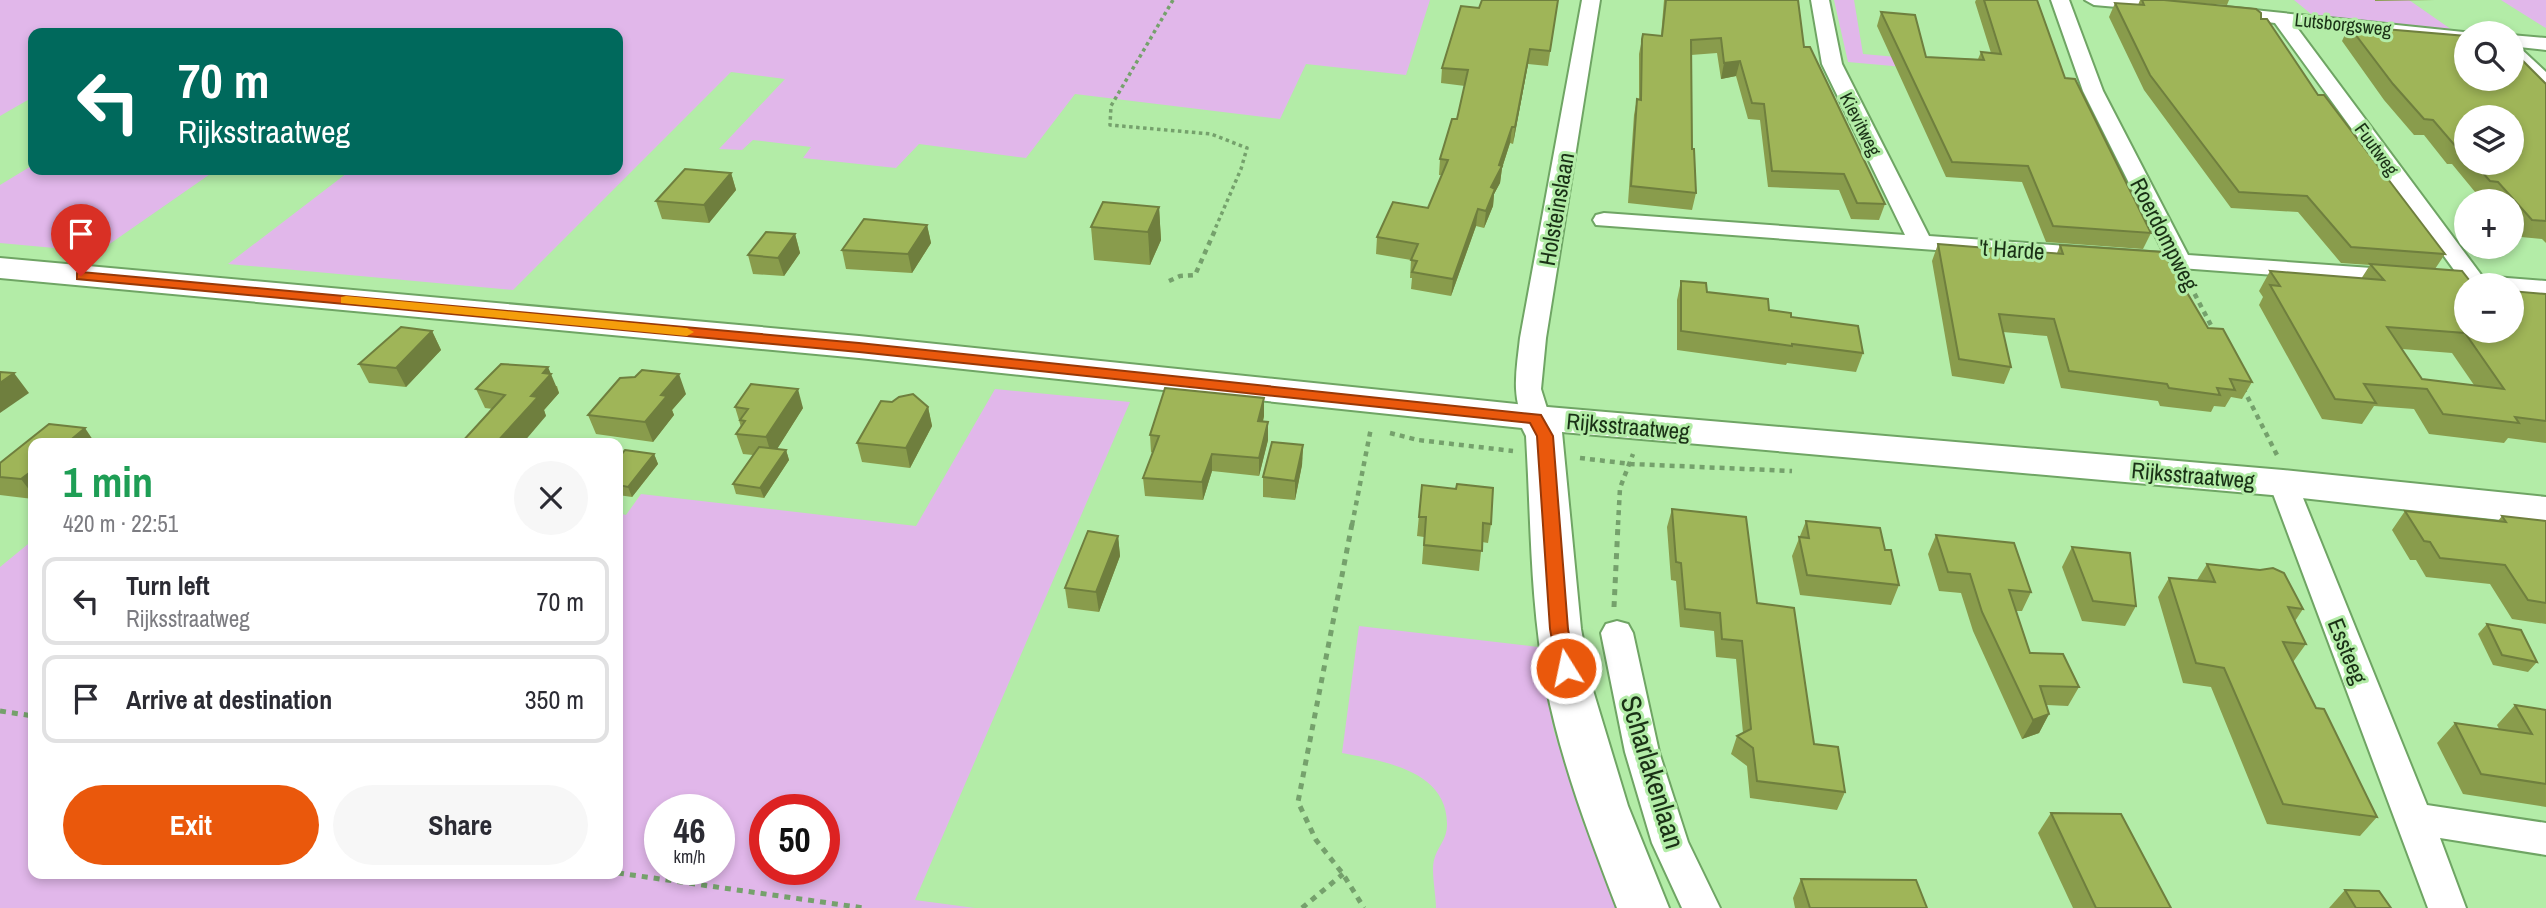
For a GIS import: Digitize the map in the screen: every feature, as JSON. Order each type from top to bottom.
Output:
[{"type":"main road","name":"Rijksstraatweg","points":[[0,268],[859,347],[1536,418],[2281,473],[2546,511]]},
{"type":"main road","points":[[1536,418],[1545,436],[1559,629],[1569,687],[1603,806],[1643,908]]},
{"type":"street","name":"Holsteinslaan","points":[[1536,418],[1528,389],[1533,338],[1591,0]]},
{"type":"street","name":"Kievitweg","points":[[1820,0],[1832,64],[1920,242]]},
{"type":"street","name":"Roerdompweg","points":[[2060,0],[2092,91],[2180,262]]},
{"type":"street","name":"Lutsborgsweg","points":[[2094,0],[2454,36]]},
{"type":"street","name":"Fuutweg","points":[[2280,18],[2468,273]]},
{"type":"street","points":[[2524,42],[2546,44]]},
{"type":"street","points":[[2524,62],[2546,82]]},
{"type":"street","name":"'t Harde","points":[[1604,219],[2180,262],[2454,279]]},
{"type":"street","name":"'t Harde","points":[[2524,286],[2546,288]]},
{"type":"street","name":"Essteeg","points":[[2281,473],[2447,908]]},
{"type":"street","name":"Scharlakenlaan","points":[[1617,632],[1642,752],[1670,842],[1702,908]]},
{"type":"street","points":[[2414,818],[2546,839]]},
{"type":"path","points":[[1169,281],[1180,276],[1195,275],[1241,169],[1247,148],[1218,133],[1148,130],[1110,125],[1111,106],[1173,0]]},
{"type":"path","name":"Roerdompweg","points":[[2180,262],[2217,338]]},
{"type":"path","points":[[2240,383],[2281,473]]},
{"type":"path","points":[[1364,908],[1317,840],[1298,802],[1377,400]]},
{"type":"path","points":[[1617,632],[1614,607],[1620,488],[1633,457],[1631,426]]},
{"type":"path","points":[[0,711],[28,715]]},
{"type":"path","points":[[623,874],[864,908]]},
{"type":"path","points":[[1302,908],[1343,874]]},
{"type":"shaded area","points":[[0,0],[1430,0],[1406,75],[1306,64],[1280,119],[1075,94],[1026,158],[919,144],[896,168],[803,158],[811,147],[753,140],[742,150],[719,149],[785,79],[731,72],[513,290],[228,264],[344,175],[623,175],[623,28],[28,28],[28,100],[0,116]]},
{"type":"shaded area","points":[[1834,0],[1854,0],[1863,54],[1964,63],[1915,68],[1848,62]]},
{"type":"shaded area","points":[[2294,0],[2409,0],[2454,32],[2316,18]]},
{"type":"shaded area","points":[[2501,0],[2546,0],[2546,28],[2544,27]]},
{"type":"shaded area","points":[[28,168],[28,175],[209,175],[98,252],[0,243],[0,185]]},
{"type":"shaded area","points":[[995,389],[1130,402],[915,900],[975,908],[0,908],[0,567],[28,544],[28,879],[623,879],[623,514],[626,515],[641,494],[916,526]]},
{"type":"shaded area","points":[[1359,626],[1538,647],[1554,731],[1583,823],[1622,908],[1436,908],[1433,865],[1447,825],[1444,806],[1437,792],[1425,780],[1410,771],[1342,753]]},
{"type":"building","points":[[1482,0],[1558,0],[1550,51],[1530,49],[1515,127],[1512,127],[1499,165],[1502,166],[1491,187],[1495,189],[1486,211],[1478,209],[1453,279],[1412,272],[1417,261],[1411,260],[1418,244],[1377,237],[1393,202],[1428,208],[1448,160],[1440,159],[1452,119],[1457,119],[1468,70],[1442,68],[1461,6],[1479,8]]},
{"type":"building","points":[[1666,0],[1798,0],[1804,47],[1810,47],[1885,204],[1857,203],[1844,174],[1772,171],[1764,104],[1752,103],[1740,61],[1724,63],[1721,38],[1691,40],[1692,149],[1696,193],[1631,186],[1637,99],[1641,100],[1642,39],[1643,34],[1662,36]]},
{"type":"building","points":[[1984,0],[2037,0],[2065,78],[2075,79],[2151,233],[2053,226],[2028,166],[1952,162],[1881,12],[1915,15],[1926,57],[1984,60],[1981,52],[2001,54]]},
{"type":"building","points":[[2142,0],[2256,9],[2261,13],[2261,19],[2267,19],[2318,95],[2324,95],[2445,254],[2351,247],[2307,196],[2239,192],[2150,75],[2115,3],[2144,5]]},
{"type":"building","points":[[2349,26],[2454,35],[2454,91],[2524,91],[2524,62],[2546,84],[2546,221],[2532,220],[2524,211],[2524,189],[2504,189],[2485,175],[2524,175],[2524,105],[2454,105],[2454,144],[2433,120],[2424,119],[2393,84]]},
{"type":"building","points":[[685,169],[731,173],[704,205],[656,201]]},
{"type":"building","points":[[1103,202],[1159,207],[1148,232],[1091,227]]},
{"type":"building","points":[[864,219],[927,225],[908,254],[842,250]]},
{"type":"building","points":[[766,232],[795,234],[778,258],[748,255]]},
{"type":"building","points":[[1938,244],[2063,254],[2060,245],[2163,252],[2208,328],[2223,329],[2252,382],[2230,379],[2235,390],[2217,388],[2220,395],[2169,388],[2167,384],[2069,371],[2054,319],[1999,314],[2011,367],[1959,359]]},
{"type":"building","points":[[2370,264],[2462,271],[2464,273],[2454,273],[2454,332],[2387,327],[2422,379],[2504,389],[2472,343],[2524,343],[2524,292],[2546,294],[2546,421],[2515,417],[2519,423],[2443,414],[2427,389],[2364,384],[2376,403],[2335,399],[2270,285],[2280,286],[2270,271],[2384,280]]},
{"type":"building","points":[[1681,281],[1706,283],[1707,292],[1768,299],[1769,310],[1791,313],[1791,317],[1858,326],[1863,353],[1681,331]]},
{"type":"building","points":[[401,327],[432,331],[396,368],[359,364]]},
{"type":"building","points":[[501,364],[548,367],[543,373],[551,374],[531,396],[538,397],[501,438],[466,438],[505,395],[476,389]]},
{"type":"building","points":[[642,370],[679,374],[661,395],[667,396],[645,422],[588,415],[620,378],[635,377]]},
{"type":"building","points":[[0,372],[14,373],[0,383]]},
{"type":"building","points":[[751,384],[798,389],[766,437],[736,434],[745,421],[740,420],[748,409],[735,407]]},
{"type":"building","points":[[1165,388],[1264,398],[1258,421],[1268,422],[1259,458],[1212,454],[1202,482],[1143,478],[1159,436],[1150,435]]},
{"type":"building","points":[[913,394],[928,407],[906,448],[857,443],[881,401],[892,402],[899,397]]},
{"type":"building","points":[[49,424],[85,428],[73,438],[31,438]]},
{"type":"building","points":[[28,441],[28,474],[21,479],[0,477],[0,463]]},
{"type":"building","points":[[1272,442],[1303,445],[1295,481],[1263,477]]},
{"type":"building","points":[[759,447],[786,450],[760,488],[733,484]]},
{"type":"building","points":[[625,450],[654,454],[628,487],[623,486]]},
{"type":"building","points":[[1457,484],[1493,488],[1491,524],[1483,523],[1482,551],[1424,545],[1426,517],[1419,517],[1422,485],[1456,489]]},
{"type":"building","points":[[1672,509],[1746,517],[1757,603],[1794,608],[1814,744],[1838,747],[1845,792],[1757,781],[1753,748],[1737,736],[1751,729],[1742,641],[1722,639],[1720,613],[1685,609],[1681,563],[1676,562]]},
{"type":"building","points":[[2405,511],[2506,522],[2502,516],[2546,521],[2546,603],[2528,600],[2505,565],[2440,558],[2430,542],[2424,541]]},
{"type":"building","points":[[1806,521],[1880,528],[1885,550],[1891,550],[1899,585],[1807,575],[1799,537],[1809,538]]},
{"type":"building","points":[[1088,531],[1118,536],[1096,592],[1065,588]]},
{"type":"building","points":[[1936,535],[2014,543],[2031,592],[2009,590],[2030,653],[2063,654],[2079,687],[2040,686],[2049,714],[2033,720],[1982,612],[1970,574],[1948,572]]},
{"type":"building","points":[[2072,547],[2130,553],[2136,606],[2093,601]]},
{"type":"building","points":[[2207,564],[2260,570],[2273,568],[2284,573],[2303,609],[2288,607],[2306,644],[2283,642],[2316,708],[2324,709],[2377,817],[2283,804],[2224,668],[2196,663],[2169,578],[2215,582]]},
{"type":"building","points":[[2487,624],[2521,630],[2537,662],[2502,655]]},
{"type":"building","points":[[2515,705],[2546,710],[2546,784],[2481,774],[2455,723],[2532,734]]},
{"type":"building","points":[[2051,813],[2121,814],[2171,908],[2096,908]]},
{"type":"building","points":[[1801,879],[1916,880],[1927,908],[1810,908]]},
{"type":"building","points":[[2345,890],[2379,891],[2391,908],[2356,908]]},
{"type":"slow traffic","points":[[346,300],[687,332]]},
{"type":"route","points":[[81,276],[859,347],[1536,418],[1545,436],[1559,629],[1566,668]]}]
